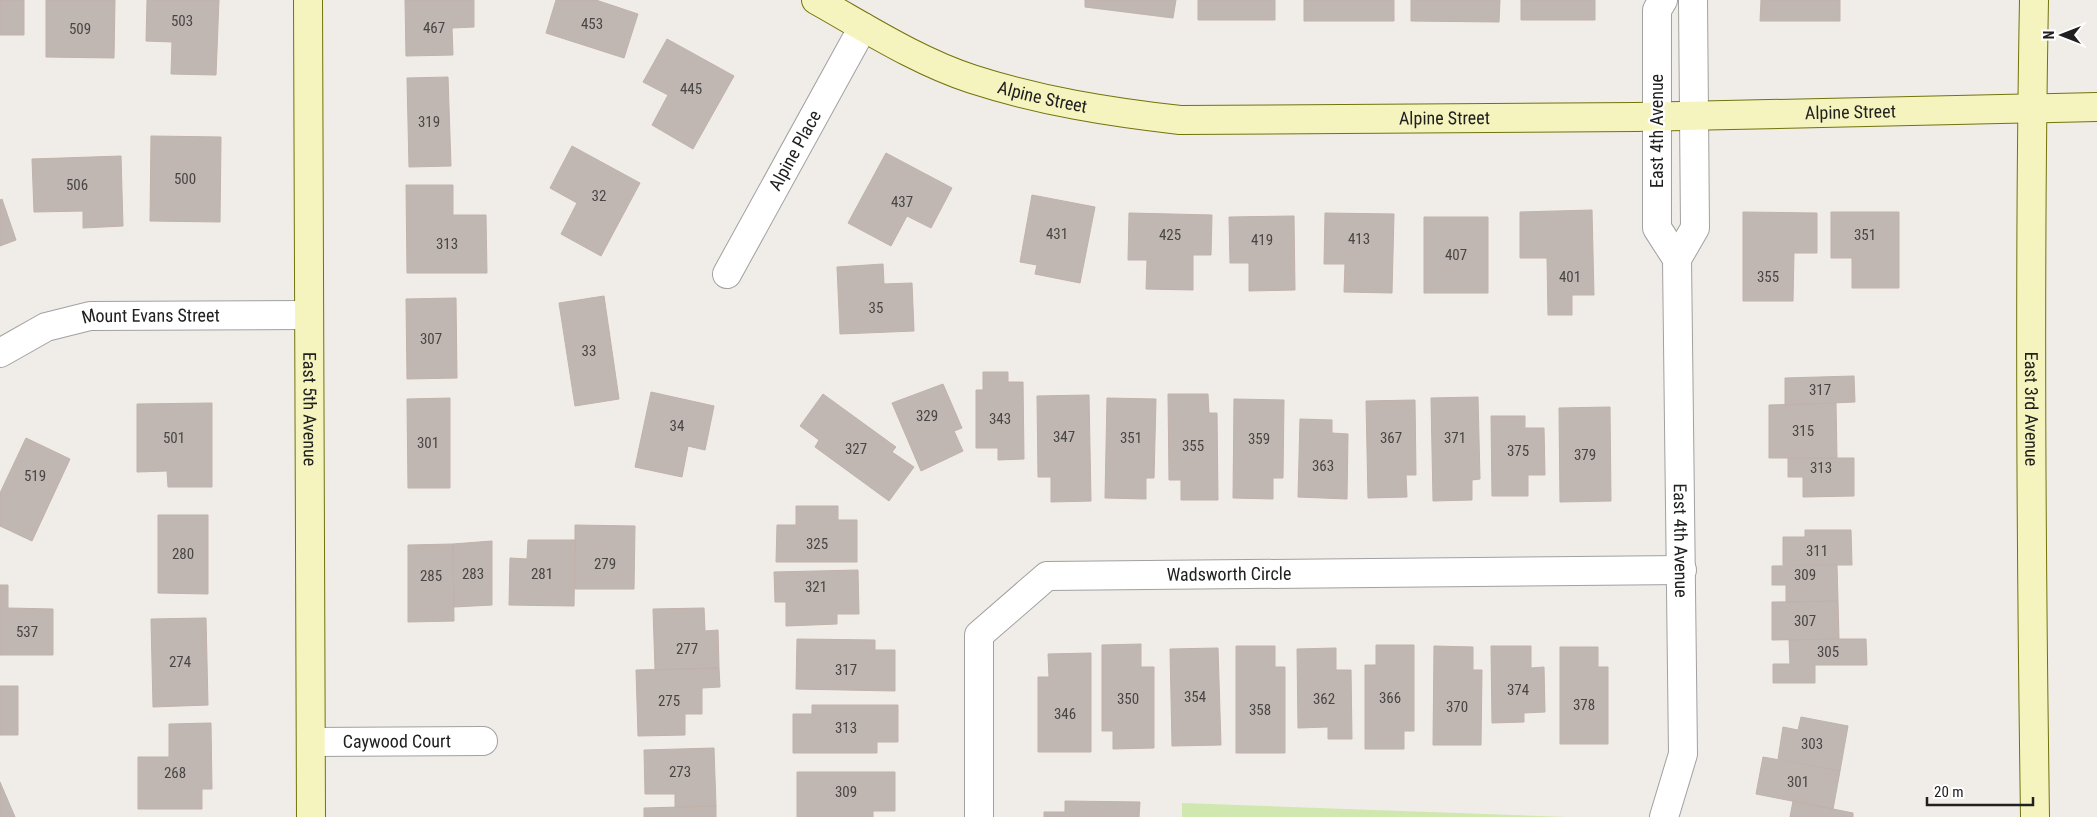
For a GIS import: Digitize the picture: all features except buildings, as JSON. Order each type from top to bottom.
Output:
[{"type":"street","name":"East 5th Avenue","points":[[308,0],[311,817]]},
{"type":"street","name":"Alpine Street","points":[[816,0],[906,50],[970,79],[1063,104],[1110,112],[1180,120],[1657,117],[2097,107]]},
{"type":"street","name":"East 4th Avenue","points":[[1663,0],[1657,10],[1658,228],[1677,259],[1683,754],[1664,817]]},
{"type":"street","points":[[1677,259],[1695,228],[1693,0]]},
{"type":"street","name":"East 3rd Avenue","points":[[2034,0],[2032,109],[2032,634],[2035,817]]},
{"type":"street","name":"Alpine Place","points":[[727,274],[863,27]]},
{"type":"street","name":"Mount Evans Street","points":[[0,353],[46,327],[90,316],[309,315]]},
{"type":"street","name":"Wadsworth Circle","points":[[980,817],[979,635],[1047,576],[1682,570]]},
{"type":"street","name":"Caywood Court","points":[[311,742],[483,741]]},
{"type":"green space","points":[[1182,803],[1567,817],[1182,817]]}]
